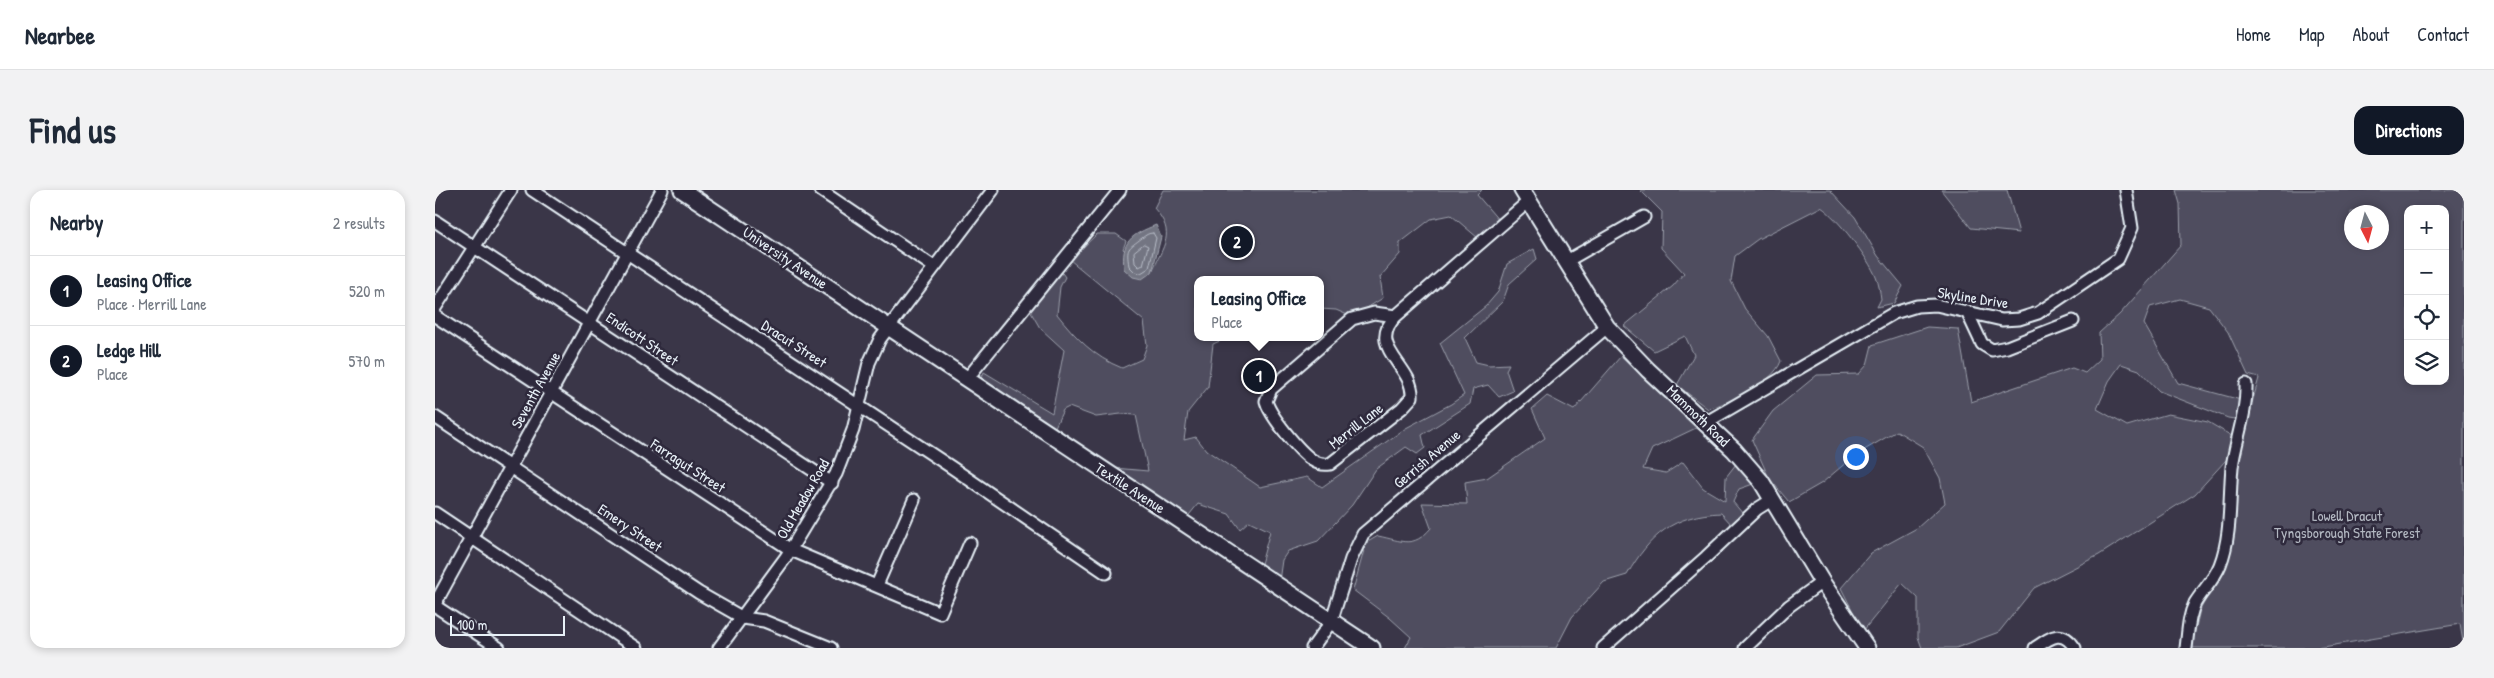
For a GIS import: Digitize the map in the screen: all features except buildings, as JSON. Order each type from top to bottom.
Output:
[{"type":"main road","name":"University Avenue","points":[[681,190],[888,328]]},
{"type":"main road","name":"Mammoth Road","points":[[1525,196],[1607,327],[1648,370],[1746,462],[1773,499],[1822,582],[1867,648]]},
{"type":"main road","name":"Textile Avenue","points":[[888,328],[1372,648]]},
{"type":"street","points":[[435,308],[511,190]]},
{"type":"street","name":"Dracut Street","points":[[532,190],[858,405],[1106,573]]},
{"type":"street","name":"Seventh Avenue","points":[[435,605],[472,538],[506,463],[551,394],[663,190]]},
{"type":"street","points":[[820,190],[934,267]]},
{"type":"street","name":"Old Meadow Road","points":[[719,648],[743,618],[791,550],[832,483],[846,451],[869,363],[880,339],[993,190]]},
{"type":"street","points":[[966,380],[1120,190]]},
{"type":"street","name":"Skyline Drive","points":[[1705,424],[1894,313],[1917,306],[1935,306],[2002,320],[2019,319],[2038,313],[2093,278],[2117,260],[2132,228],[2126,190]]},
{"type":"street","name":"Merrill Lane","points":[[1396,316],[1374,314],[1352,319],[1277,383],[1268,394],[1266,401],[1271,412],[1306,455],[1317,463],[1330,464],[1402,408],[1411,396],[1408,379],[1388,348],[1385,339],[1386,329],[1396,316],[1525,196]]},
{"type":"street","points":[[1565,262],[1644,217]]},
{"type":"street","name":"Endicott Street","points":[[435,221],[832,483]]},
{"type":"street","points":[[1967,312],[1982,344],[1992,350],[2007,347],[2073,321]]},
{"type":"street","name":"Farragut Street","points":[[435,316],[791,550],[940,613],[970,543]]},
{"type":"street","name":"Gerrish Avenue","points":[[1313,648],[1331,622],[1351,559],[1363,534],[1607,327]]},
{"type":"street","points":[[2186,648],[2189,623],[2195,604],[2210,584],[2220,565],[2225,542],[2237,434],[2243,420],[2245,384]]},
{"type":"street","name":"Emery Street","points":[[435,417],[699,593],[743,618],[764,621],[831,648]]},
{"type":"street","points":[[1603,648],[1757,509],[1773,499]]},
{"type":"street","points":[[877,585],[914,500]]},
{"type":"street","points":[[435,513],[636,648]]},
{"type":"street","points":[[1745,648],[1789,606],[1822,582]]},
{"type":"street","points":[[435,605],[499,648]]},
{"type":"street","points":[[2035,648],[2053,636],[2063,636],[2075,648]]},
{"type":"green space","points":[[1163,190],[1482,190],[1477,195],[1500,222],[1478,238],[1451,215],[1431,219],[1400,243],[1400,254],[1380,277],[1383,298],[1352,317],[1336,310],[1324,309],[1324,276],[1194,276],[1194,341],[1220,341],[1213,344],[1208,387],[1188,412],[1184,440],[1196,437],[1206,450],[1260,487],[1307,477],[1322,487],[1406,428],[1464,395],[1440,343],[1486,306],[1498,292],[1507,264],[1534,249],[1537,259],[1509,284],[1503,301],[1465,338],[1476,362],[1489,365],[1509,364],[1506,370],[1513,391],[1499,397],[1488,385],[1473,389],[1470,404],[1422,435],[1425,448],[1417,454],[1406,447],[1376,469],[1352,505],[1318,541],[1288,551],[1282,560],[1279,581],[1259,571],[1270,531],[1249,521],[1240,529],[1229,514],[1198,504],[1185,520],[1114,468],[1148,471],[1136,415],[1121,414],[1096,417],[1069,407],[1063,410],[1055,427],[981,379],[984,372],[1052,413],[1064,350],[1040,328],[1029,309],[1060,270],[1065,277],[1060,287],[1057,314],[1071,331],[1094,352],[1122,368],[1142,359],[1147,345],[1144,321],[1070,260],[1097,234],[1116,234],[1126,241],[1123,249],[1152,272],[1166,240],[1165,225],[1154,208]]},
{"type":"green space","points":[[1640,190],[1830,190],[1855,217],[1878,256],[1903,286],[1894,303],[1877,307],[1881,299],[1878,282],[1872,269],[1844,229],[1821,207],[1758,239],[1735,256],[1731,281],[1745,309],[1768,336],[1781,361],[1777,369],[1769,377],[1750,391],[1708,409],[1677,385],[1694,355],[1685,336],[1654,351],[1624,326],[1673,286],[1684,273],[1661,248],[1662,212]]},
{"type":"green space","points":[[1941,190],[2007,190],[2019,233],[1971,228]]},
{"type":"green space","name":"Lowell Dracut Tyngsborough State Forest","points":[[2176,190],[2464,190],[2464,648],[2460,624],[2317,648],[2191,648],[2200,610],[2214,585],[2238,461],[2226,460],[2195,494],[2099,555],[2034,588],[1999,632],[1956,648],[1922,648],[1918,637],[1918,598],[1902,583],[1863,631],[1841,588],[1871,553],[1917,528],[1945,503],[1940,478],[1923,447],[1897,431],[1854,456],[1822,483],[1789,502],[1769,478],[1752,440],[1773,411],[1817,375],[1859,374],[1867,365],[1872,345],[1927,327],[1958,329],[1971,402],[2072,368],[2085,373],[2100,359],[2099,333],[2120,314],[2181,245],[2180,204]],"holes":[[[2180,299],[2209,307],[2228,332],[2248,375],[2259,378],[2252,403],[2178,383],[2144,324],[2150,307]],[[2121,364],[2139,370],[2159,391],[2228,418],[2247,421],[2242,442],[2208,422],[2168,414],[2127,426],[2097,409],[2109,381]]]},
{"type":"green space","points":[[1621,356],[1696,428],[1652,449],[1643,469],[1666,473],[1683,462],[1703,488],[1725,501],[1726,477],[1736,464],[1756,483],[1739,489],[1733,502],[1743,514],[1732,525],[1721,513],[1689,518],[1665,530],[1654,538],[1627,575],[1604,582],[1572,617],[1556,648],[1405,648],[1411,637],[1390,618],[1353,590],[1366,543],[1378,536],[1407,542],[1419,539],[1425,535],[1431,528],[1422,503],[1467,504],[1465,482],[1487,478],[1545,438],[1532,409],[1547,396],[1574,410]]},
{"type":"water","points":[[1156,225],[1161,237],[1152,272],[1142,279],[1133,277],[1124,269],[1123,259],[1126,245],[1129,240],[1140,232]]},
{"type":"place","name":"Ledge Hill","points":[[1237,242]]},
{"type":"place","name":"Leasing Office","points":[[1259,376]]}]
